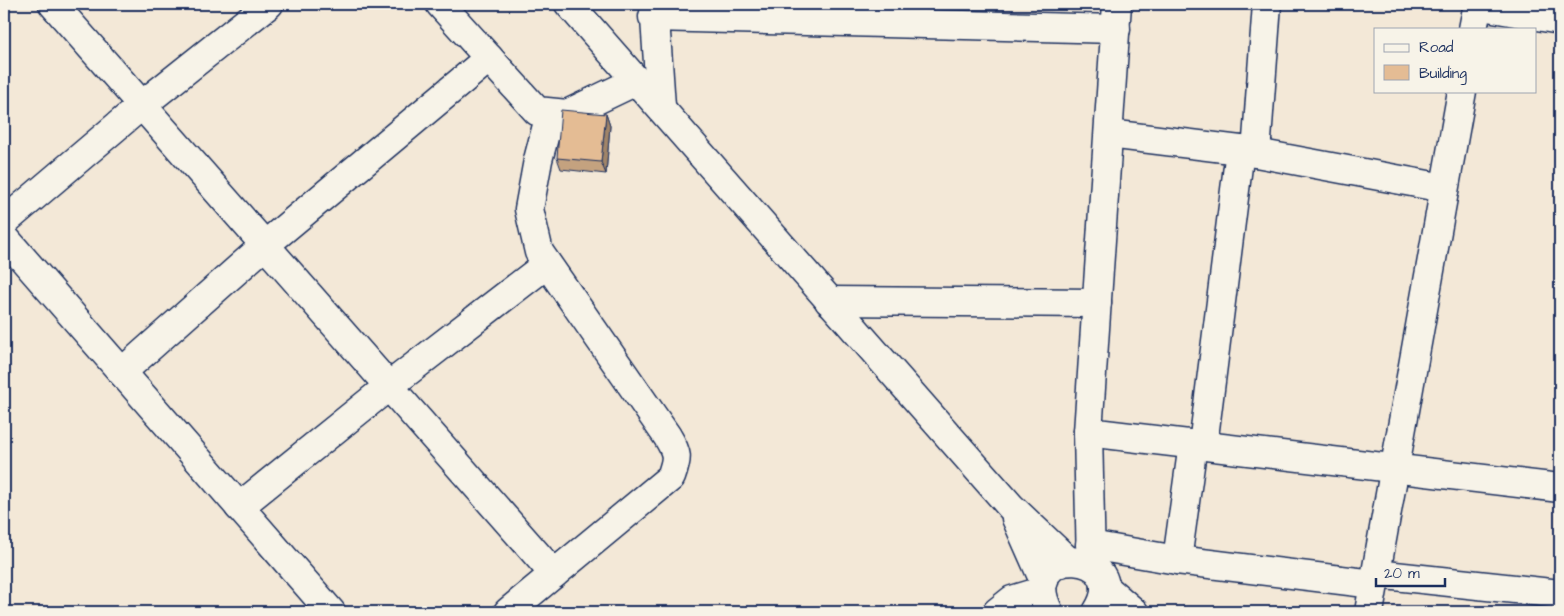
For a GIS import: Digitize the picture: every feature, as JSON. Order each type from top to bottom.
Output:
[{"type":"street","points":[[53,4],[554,574]]},
{"type":"street","points":[[4,222],[142,105],[269,4]]},
{"type":"street","points":[[440,4],[537,111],[550,114],[566,114],[636,81]]},
{"type":"street","points":[[569,4],[636,81],[661,106],[829,301],[1011,507],[1134,612]]},
{"type":"street","points":[[1177,560],[1248,151],[1267,4]]},
{"type":"street","points":[[661,106],[654,10],[1117,17],[1088,432],[1090,574]]},
{"type":"street","points":[[1476,12],[1560,20]]},
{"type":"street","points":[[122,372],[265,245],[489,58]]},
{"type":"street","points":[[1369,612],[1462,92]]},
{"type":"street","points":[[508,612],[671,477],[677,452],[539,252],[529,209],[538,160],[550,114]]},
{"type":"street","points":[[1109,134],[1248,151],[1444,188]]},
{"type":"street","points":[[4,237],[331,612]]},
{"type":"street","points":[[240,507],[389,386],[547,264]]},
{"type":"street","points":[[829,301],[1097,303]]},
{"type":"street","points":[[1088,432],[1560,488]]},
{"type":"street","points":[[1011,507],[1046,599]]},
{"type":"street","points":[[1046,599],[1056,565],[1090,574],[1177,560],[1560,594]]},
{"type":"street","points":[[997,612],[1012,600],[1046,599]]},
{"type":"building","points":[[561,110],[606,114],[601,162],[557,158]]}]
